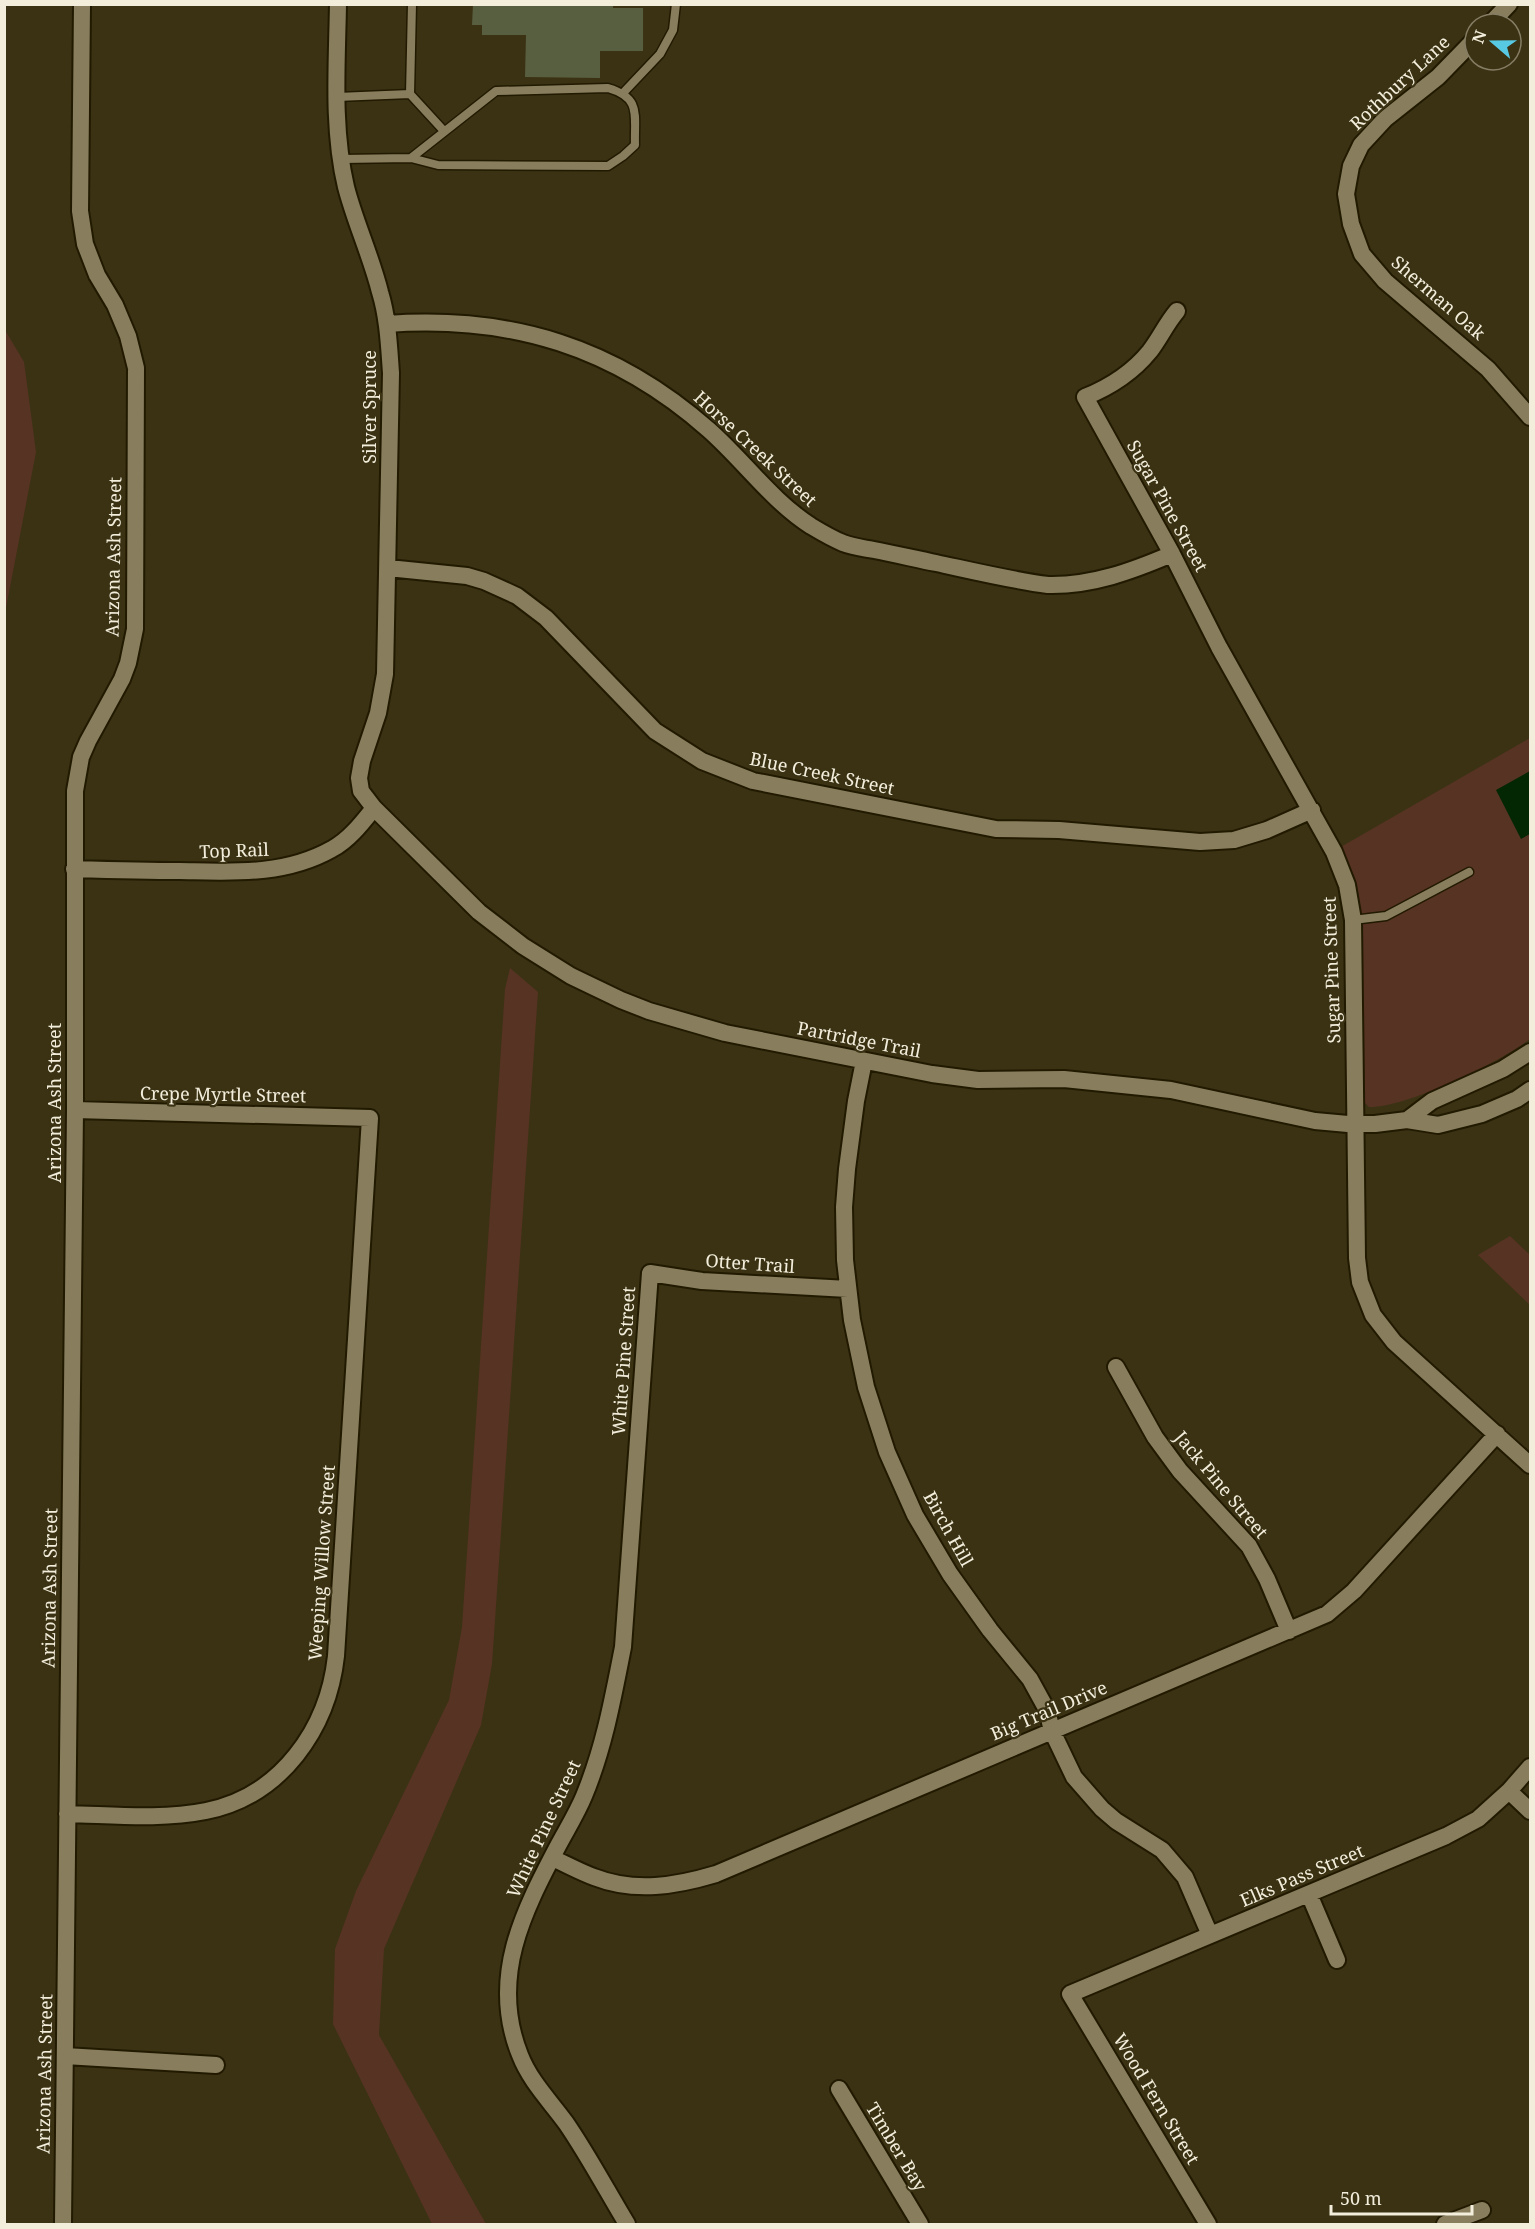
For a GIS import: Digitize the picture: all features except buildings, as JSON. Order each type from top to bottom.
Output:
[{"type":"street","name":"Arizona Ash Street","points":[[63,2224],[75,1110],[75,791],[81,757],[95,726],[122,679],[135,629],[136,368],[128,336],[115,305],[97,275],[85,244],[80,211],[82,4]]},
{"type":"street","name":"Silver Spruce","points":[[338,4],[337,98],[341,159],[346,187],[381,292],[387,324],[391,373],[385,674],[378,713],[362,761],[359,778],[361,791],[374,807]]},
{"type":"street","name":"Rothbury Lane","points":[[1346,194],[1351,166],[1360,145],[1385,119],[1438,77],[1463,51]]},
{"type":"street","name":"Sherman Oak","points":[[1346,194],[1351,224],[1362,254],[1385,281],[1488,369],[1530,417]]},
{"type":"street","name":"Sugar Pine Street","points":[[1177,311],[1150,350],[1130,372],[1105,389],[1085,397],[1172,554],[1219,647],[1312,810],[1334,852],[1347,885],[1353,921],[1357,1258],[1360,1282],[1373,1315],[1395,1342],[1530,1465]]},
{"type":"street","name":"Horse Creek Street","points":[[387,324],[429,321],[473,323],[517,330],[559,342],[601,358],[640,378],[677,403],[711,432],[797,516],[844,544],[1048,585],[1097,581],[1172,554]]},
{"type":"street","name":"Blue Creek Street","points":[[388,568],[467,576],[517,596],[546,618],[656,731],[702,761],[753,781],[996,829],[1059,830],[1200,842],[1234,840],[1267,830],[1312,810]]},
{"type":"street","name":"Top Rail","points":[[74,869],[247,873],[297,865],[333,849],[358,828],[374,807]]},
{"type":"street","name":"Partridge Trail","points":[[374,807],[479,912],[523,946],[571,976],[621,1000],[725,1034],[978,1080],[1064,1079],[1171,1090],[1315,1121],[1355,1124],[1407,1120],[1438,1125],[1482,1114],[1517,1099],[1530,1090]]},
{"type":"street","points":[[1407,1120],[1432,1101],[1503,1069],[1530,1053]]},
{"type":"street","name":"Birch Hill","points":[[864,1061],[846,1169],[844,1207],[848,1290],[866,1387],[887,1452],[915,1515],[950,1574],[1030,1679],[1047,1710],[1052,1731],[1074,1777],[1102,1809],[1116,1821],[1162,1850],[1185,1877],[1210,1935]]},
{"type":"street","name":"Crepe Myrtle Street","points":[[75,1110],[370,1118]]},
{"type":"street","name":"Weeping Willow Street","points":[[67,1815],[172,1816],[207,1811],[241,1798],[271,1780],[297,1755],[325,1709],[336,1656],[370,1118]]},
{"type":"street","name":"Otter Trail","points":[[650,1273],[702,1281],[848,1290]]},
{"type":"street","name":"White Pine Street","points":[[627,2224],[566,2124],[538,2087],[520,2056],[510,2022],[507,1986],[517,1934],[583,1798],[602,1749],[623,1647],[650,1273]]},
{"type":"street","name":"Jack Pine Street","points":[[1116,1366],[1155,1437],[1180,1472],[1249,1546],[1267,1579],[1290,1631]]},
{"type":"street","name":"Big Trail Drive","points":[[552,1858],[594,1877],[646,1887],[682,1884],[716,1874],[1290,1631],[1327,1614],[1354,1591],[1497,1434]]},
{"type":"street","name":"Elks Pass Street","points":[[1070,1994],[1446,1836],[1478,1818],[1509,1791],[1530,1767]]},
{"type":"street","points":[[1509,1791],[1530,1811]]},
{"type":"street","points":[[1310,1894],[1337,1960]]},
{"type":"street","name":"Wood Fern Street","points":[[1070,1994],[1208,2224]]},
{"type":"street","points":[[64,2056],[216,2065]]},
{"type":"street","name":"Timber Bay","points":[[839,2089],[920,2224]]},
{"type":"street","points":[[1445,2224],[1482,2210]]},
{"type":"lane","points":[[412,4],[410,94],[444,131]]},
{"type":"lane","points":[[624,92],[660,54],[673,30],[676,4]]},
{"type":"lane","points":[[341,159],[411,158],[438,165],[608,166],[635,144],[634,105],[624,92],[608,88],[496,91],[411,158]]},
{"type":"lane","points":[[337,98],[410,94]]},
{"type":"lane","points":[[1353,921],[1386,916],[1469,872]]},
{"type":"shaded area","points":[[5,330],[24,362],[36,452],[5,613]]},
{"type":"shaded area","points":[[1530,738],[1530,1039],[1516,1049],[1452,1082],[1406,1100],[1369,1107],[1362,1097],[1339,848]]},
{"type":"shaded area","points":[[1530,771],[1530,834],[1521,839],[1496,790]]},
{"type":"shaded area","points":[[510,968],[538,992],[492,1664],[481,1725],[384,1949],[379,2035],[486,2224],[432,2224],[333,2024],[335,1949],[356,1891],[449,1700],[462,1627],[505,989]]},
{"type":"shaded area","points":[[1510,1236],[1530,1255],[1530,1305],[1478,1255]]}]
